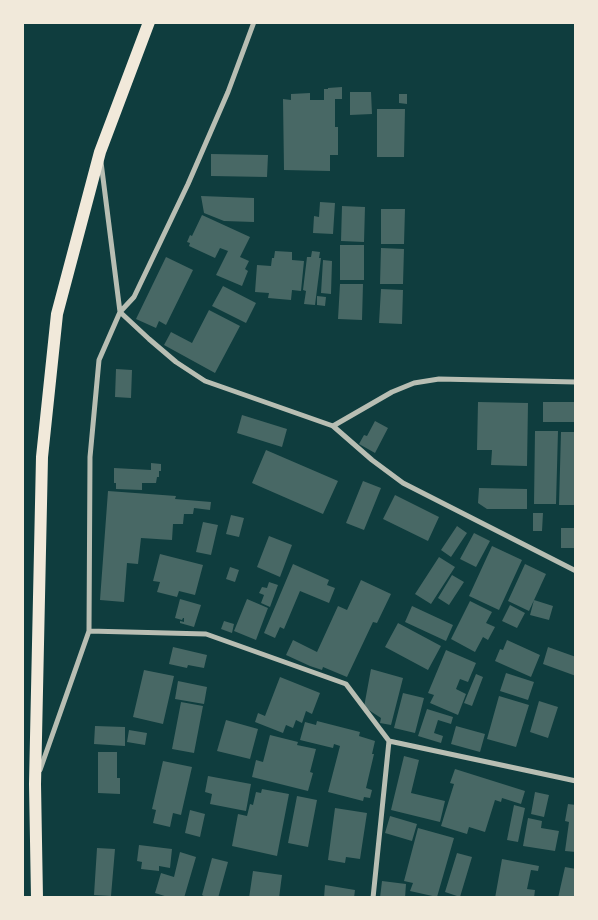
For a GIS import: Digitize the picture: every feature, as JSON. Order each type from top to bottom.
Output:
[{"type":"main road","points":[[37,898],[35,784],[43,447],[57,314],[100,152],[149,22]]},
{"type":"street","points":[[35,784],[89,631],[90,457],[99,360],[120,312],[134,297],[188,184],[228,92],[254,22]]},
{"type":"street","points":[[100,152],[120,312],[149,340],[176,362],[205,380],[333,426],[372,460],[403,483],[576,571]]},
{"type":"street","points":[[333,426],[392,392],[414,383],[439,379],[576,382]]},
{"type":"street","points":[[89,631],[206,634],[346,684],[389,741],[576,780]]},
{"type":"street","points":[[373,898],[389,741]]},
{"type":"building","points":[[342,87],[342,99],[335,99],[338,155],[330,155],[330,171],[284,170],[283,99],[291,100],[291,94],[310,93],[310,100],[324,100],[324,89]]},
{"type":"building","points":[[350,92],[371,92],[372,114],[350,115]]},
{"type":"building","points":[[399,94],[407,94],[407,104],[399,103]]},
{"type":"building","points":[[377,109],[405,109],[404,157],[377,157]]},
{"type":"building","points":[[211,154],[268,155],[267,177],[211,176]]},
{"type":"building","points":[[201,196],[254,198],[254,222],[224,221],[204,213]]},
{"type":"building","points":[[320,202],[335,203],[333,234],[313,233],[314,216],[319,217]]},
{"type":"building","points":[[342,206],[365,207],[364,242],[341,241]]},
{"type":"building","points":[[381,209],[405,209],[404,244],[381,244]]},
{"type":"building","points":[[202,215],[250,237],[240,257],[249,261],[245,269],[248,271],[242,286],[216,275],[228,251],[220,248],[215,258],[189,246],[190,243],[187,242]]},
{"type":"building","points":[[340,245],[364,245],[364,280],[340,280]]},
{"type":"building","points":[[381,248],[404,249],[403,284],[380,284]]},
{"type":"building","points":[[275,251],[292,252],[292,260],[304,261],[301,291],[292,290],[291,300],[268,298],[269,293],[255,292],[257,265],[271,266]]},
{"type":"building","points":[[312,251],[320,252],[319,258],[321,258],[315,305],[304,304],[306,291],[303,290],[307,257],[311,257]]},
{"type":"building","points":[[166,257],[193,270],[166,325],[159,321],[156,328],[136,319]]},
{"type":"building","points":[[323,260],[332,261],[331,294],[321,293]]},
{"type":"building","points":[[340,284],[363,284],[362,320],[338,319]]},
{"type":"building","points":[[223,286],[256,303],[246,323],[212,306]]},
{"type":"building","points":[[381,289],[403,290],[402,324],[379,323]]},
{"type":"building","points":[[317,296],[326,297],[325,306],[317,305]]},
{"type":"building","points":[[209,310],[240,326],[215,373],[164,345],[171,332],[192,343]]},
{"type":"building","points":[[116,369],[132,370],[131,398],[115,397]]},
{"type":"building","points":[[478,402],[528,403],[527,466],[491,465],[492,450],[477,450]]},
{"type":"building","points":[[543,402],[576,402],[576,422],[543,422]]},
{"type":"building","points":[[242,415],[287,429],[282,447],[237,433]]},
{"type":"building","points":[[375,421],[388,428],[375,453],[359,444],[364,435],[367,436]]},
{"type":"building","points":[[535,431],[558,431],[556,504],[534,504]]},
{"type":"building","points":[[561,432],[576,432],[576,505],[559,505]]},
{"type":"building","points":[[266,450],[338,481],[323,514],[252,483]]},
{"type":"building","points":[[151,463],[161,464],[161,471],[159,471],[156,483],[142,483],[142,490],[116,489],[114,468],[151,470]]},
{"type":"building","points":[[363,481],[381,488],[364,530],[346,523]]},
{"type":"building","points":[[479,488],[527,489],[527,509],[487,509],[478,503]]},
{"type":"building","points":[[108,491],[176,496],[175,499],[211,502],[210,510],[194,508],[193,514],[184,514],[183,524],[173,524],[172,540],[141,538],[138,564],[127,563],[124,602],[100,600]]},
{"type":"building","points":[[395,495],[439,517],[428,541],[383,519]]},
{"type":"building","points":[[533,513],[543,513],[542,531],[533,531]]},
{"type":"building","points":[[231,515],[244,518],[239,537],[226,534]]},
{"type":"building","points":[[203,522],[218,525],[211,555],[196,552]]},
{"type":"building","points":[[457,526],[467,533],[451,557],[441,550]]},
{"type":"building","points":[[561,528],[576,528],[576,548],[561,548]]},
{"type":"building","points":[[474,533],[490,541],[476,567],[460,559]]},
{"type":"building","points":[[269,536],[292,545],[280,577],[257,567]]},
{"type":"building","points":[[492,546],[522,560],[499,610],[469,596]]},
{"type":"building","points":[[160,554],[203,565],[195,595],[179,591],[177,597],[157,592],[160,582],[153,581]]},
{"type":"building","points":[[439,557],[455,567],[431,604],[415,594]]},
{"type":"building","points":[[293,564],[329,580],[327,585],[335,588],[329,603],[300,591],[284,629],[280,627],[275,638],[264,633]]},
{"type":"building","points":[[525,564],[546,574],[529,611],[508,601]]},
{"type":"building","points":[[230,567],[239,570],[235,582],[226,579]]},
{"type":"building","points":[[452,575],[464,582],[449,605],[438,598]]},
{"type":"building","points":[[361,580],[391,594],[377,623],[373,622],[347,677],[323,667],[322,670],[310,666],[286,655],[293,640],[317,652],[338,606],[347,610]]},
{"type":"building","points":[[269,582],[278,585],[270,607],[261,603],[264,595],[259,593],[262,587],[267,588]]},
{"type":"building","points":[[180,599],[201,605],[194,627],[180,623],[180,621],[184,622],[184,618],[182,620],[175,618]]},
{"type":"building","points":[[247,599],[268,608],[256,640],[234,631]]},
{"type":"building","points":[[534,600],[553,606],[549,620],[530,615]]},
{"type":"building","points":[[470,601],[492,612],[486,623],[495,627],[488,640],[483,637],[475,652],[451,639]]},
{"type":"building","points":[[510,605],[525,613],[517,628],[502,621]]},
{"type":"building","points":[[412,606],[453,625],[446,641],[405,622]]},
{"type":"building","points":[[224,621],[234,624],[232,633],[221,629]]},
{"type":"building","points":[[398,623],[441,646],[428,670],[385,647]]},
{"type":"building","points":[[507,640],[540,655],[531,677],[495,661],[500,649],[503,650]]},
{"type":"building","points":[[173,647],[207,655],[204,668],[188,665],[187,668],[169,664]]},
{"type":"building","points":[[548,647],[576,657],[576,676],[543,664]]},
{"type":"building","points":[[446,650],[476,663],[468,682],[460,679],[456,689],[466,694],[458,715],[430,703],[434,695],[428,693]]},
{"type":"building","points":[[371,669],[403,678],[391,725],[380,723],[381,718],[364,707]]},
{"type":"building","points":[[144,670],[174,676],[163,724],[133,717]]},
{"type":"building","points":[[506,673],[534,682],[528,700],[500,691]]},
{"type":"building","points":[[476,674],[483,677],[472,706],[464,703]]},
{"type":"building","points":[[280,677],[320,693],[312,714],[306,711],[302,723],[296,720],[293,728],[286,725],[283,733],[255,722],[258,713],[265,716]]},
{"type":"building","points":[[178,681],[207,687],[204,704],[175,699]]},
{"type":"building","points":[[403,693],[424,698],[415,733],[394,728]]},
{"type":"building","points":[[499,696],[529,705],[516,747],[487,739]]},
{"type":"building","points":[[539,701],[558,707],[548,738],[530,732]]},
{"type":"building","points":[[181,702],[203,706],[194,753],[172,749]]},
{"type":"building","points":[[427,709],[453,717],[451,724],[438,720],[434,733],[443,736],[441,743],[418,736]]},
{"type":"building","points":[[226,720],[258,729],[250,759],[217,751]]},
{"type":"building","points":[[317,721],[360,732],[359,736],[375,741],[366,788],[372,790],[370,798],[364,797],[363,801],[328,792],[340,746],[334,744],[333,748],[300,740],[305,722],[316,725]]},
{"type":"building","points":[[95,726],[125,727],[125,746],[94,744]]},
{"type":"building","points":[[456,726],[485,734],[480,752],[451,744]]},
{"type":"building","points":[[129,730],[147,733],[145,745],[127,742]]},
{"type":"building","points":[[270,735],[298,742],[297,745],[316,749],[310,772],[313,773],[308,791],[252,777],[256,760],[263,762]]},
{"type":"building","points":[[98,752],[117,752],[117,778],[120,778],[120,794],[98,793]]},
{"type":"building","points":[[404,756],[419,760],[411,793],[445,801],[440,822],[391,810]]},
{"type":"building","points":[[163,761],[192,767],[181,815],[173,813],[170,827],[153,823],[156,810],[152,809]]},
{"type":"building","points":[[455,769],[525,791],[521,804],[502,798],[501,802],[495,800],[485,832],[469,827],[467,834],[441,826],[454,784],[450,783]]},
{"type":"building","points":[[208,776],[251,784],[246,811],[210,804],[212,794],[205,792]]},
{"type":"building","points":[[262,789],[289,794],[277,856],[232,846],[238,814],[247,816],[250,804],[253,805],[256,792],[261,793]]},
{"type":"building","points":[[535,792],[549,795],[544,817],[531,814]]},
{"type":"building","points":[[297,796],[317,800],[308,847],[288,843]]},
{"type":"building","points":[[568,804],[576,805],[576,852],[565,851],[569,822],[565,821]]},
{"type":"building","points":[[514,805],[525,808],[518,842],[507,840]]},
{"type":"building","points":[[335,808],[367,813],[360,859],[346,857],[345,863],[328,860]]},
{"type":"building","points":[[190,810],[205,814],[200,837],[185,833]]},
{"type":"building","points":[[390,816],[417,824],[412,841],[385,833]]},
{"type":"building","points":[[528,818],[542,821],[541,828],[559,831],[555,851],[523,846]]},
{"type":"building","points":[[418,828],[454,838],[437,897],[410,891],[413,883],[404,881]]},
{"type":"building","points":[[139,845],[172,849],[170,868],[159,866],[159,871],[141,869],[142,862],[137,861]]},
{"type":"building","points":[[97,848],[115,849],[111,896],[94,895]]},
{"type":"building","points":[[180,852],[196,857],[184,898],[171,898],[155,893],[161,873],[174,877]]},
{"type":"building","points":[[457,853],[472,857],[460,897],[445,892]]},
{"type":"building","points":[[212,858],[228,862],[218,898],[207,898],[202,895]]},
{"type":"building","points":[[502,859],[539,866],[538,871],[531,870],[527,889],[535,890],[534,898],[495,898]]},
{"type":"building","points":[[565,867],[576,869],[576,898],[558,898]]},
{"type":"building","points":[[253,871],[282,875],[279,898],[249,898]]},
{"type":"building","points":[[382,881],[406,884],[405,898],[380,898]]},
{"type":"building","points":[[325,885],[355,890],[354,898],[324,898]]}]
